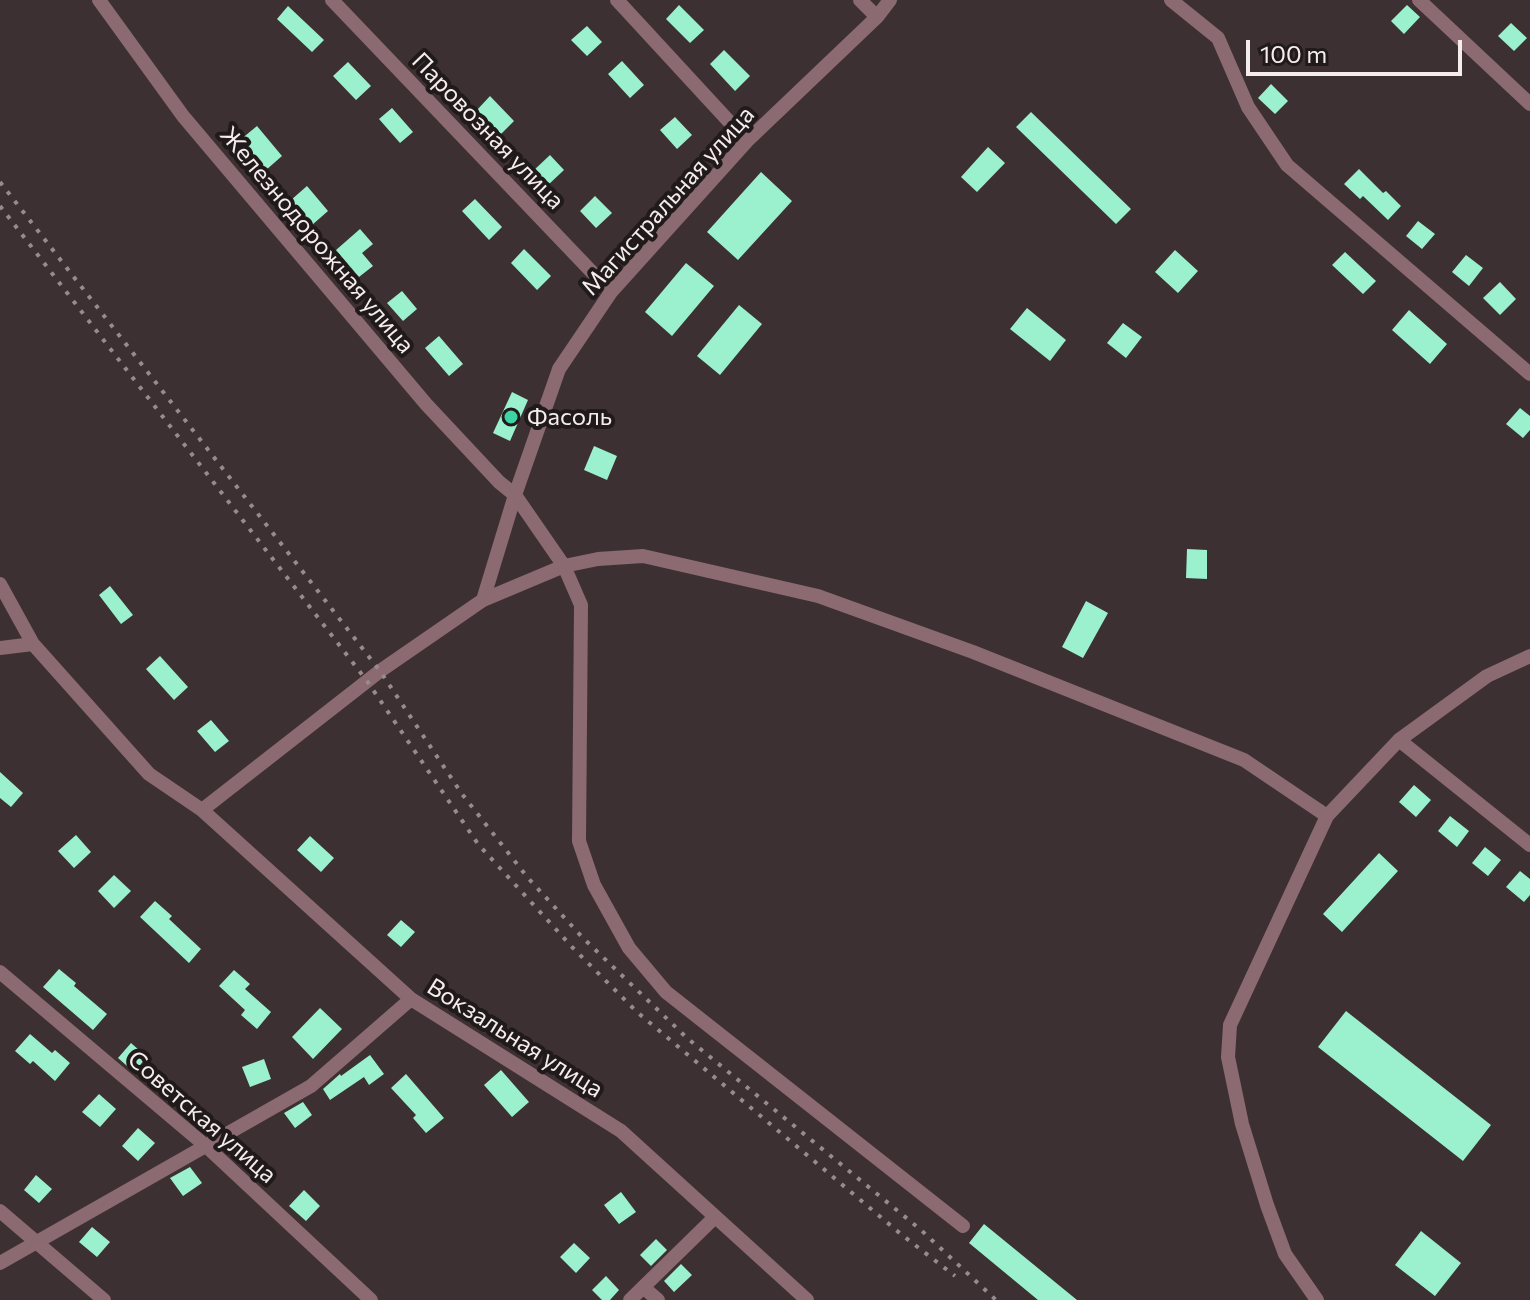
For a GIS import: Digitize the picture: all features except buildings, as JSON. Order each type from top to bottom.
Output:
[{"type":"street","name":"Железнодорожная улица","points":[[99,0],[183,116],[426,404],[515,495],[564,566],[581,605],[579,841],[594,885],[629,948],[666,992],[963,1226]]},
{"type":"street","name":"Паровозная улица","points":[[332,0],[611,292]]},
{"type":"street","points":[[617,0],[747,141]]},
{"type":"street","points":[[860,0],[877,17]]},
{"type":"street","name":"Магистральная улица","points":[[483,600],[515,495],[559,369],[611,292],[747,141],[877,17],[890,0]]},
{"type":"street","points":[[1171,0],[1218,38],[1248,107],[1287,165],[1530,374]]},
{"type":"street","points":[[1419,0],[1530,104]]},
{"type":"street","points":[[202,810],[380,671],[483,600],[564,566],[598,559],[643,556],[818,596],[973,652],[1244,760],[1327,816]]},
{"type":"street","name":"Вокзальная улица","points":[[0,584],[33,644],[149,774],[202,810],[411,999],[621,1131],[807,1300]]},
{"type":"street","points":[[0,648],[33,644]]},
{"type":"street","points":[[1317,1300],[1285,1254],[1267,1205],[1242,1124],[1228,1057],[1230,1025],[1327,816],[1399,740],[1487,676],[1530,656]]},
{"type":"street","points":[[1399,740],[1530,845]]},
{"type":"street","name":"Советская улица","points":[[0,972],[207,1147],[371,1300]]},
{"type":"street","points":[[0,1263],[311,1086],[411,999]]},
{"type":"street","points":[[0,1211],[104,1300]]},
{"type":"street","points":[[630,1300],[715,1217]]},
{"type":"street","points":[[643,1287],[658,1300]]},
{"type":"railway","points":[[0,182],[380,671],[462,794],[528,878],[583,938],[687,1038],[921,1230],[996,1300]]},
{"type":"railway","points":[[0,206],[367,681],[478,844],[573,948],[637,1012],[955,1276]]},
{"type":"place","name":"Фасоль","points":[[511,417]]}]
